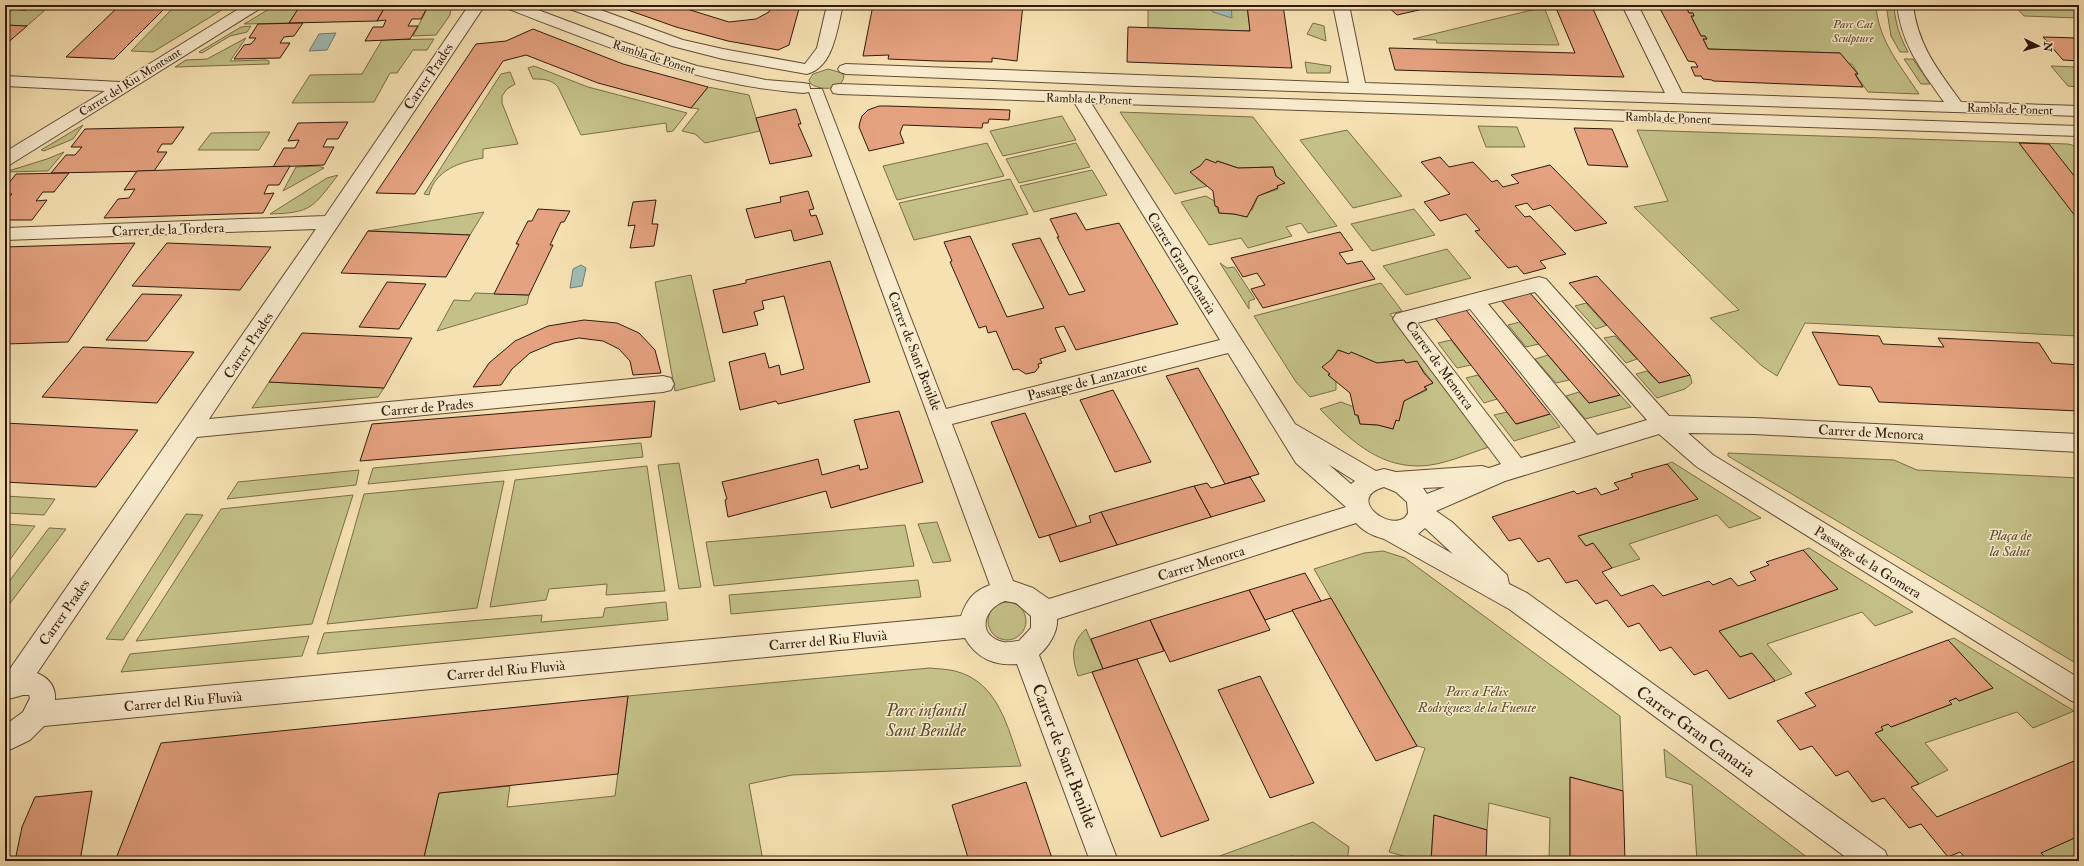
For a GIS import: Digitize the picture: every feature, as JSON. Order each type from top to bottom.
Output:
[{"type":"street","name":"Carrer del Riu Montsant","points":[[5,160],[256,5]]},
{"type":"street","name":"Carrer Prades","points":[[11,686],[191,429],[476,5]]},
{"type":"street","name":"Rambla de Ponent","points":[[511,5],[628,49],[691,70],[768,85],[822,91],[1080,98],[2079,131]]},
{"type":"street","name":"Rambla de Ponent","points":[[572,5],[678,43],[723,54],[809,68],[820,64],[842,67],[1337,88],[2079,111]]},
{"type":"street","points":[[825,48],[850,74],[850,79],[846,85],[822,91],[799,83],[800,77],[825,48],[835,5]]},
{"type":"street","points":[[1341,5],[1358,88]]},
{"type":"street","points":[[1630,5],[1676,98]]},
{"type":"street","points":[[1905,5],[1906,21],[1910,38],[1919,54],[1957,108]]},
{"type":"street","points":[[7,82],[122,87]]},
{"type":"street","points":[[1337,88],[1336,97],[1339,107]]},
{"type":"street","points":[[1376,89],[1384,99],[1385,104],[1381,108]]},
{"type":"street","name":"Carrer de Sant Benilde","points":[[822,91],[824,112],[941,419],[1004,590]]},
{"type":"street","name":"Carrer Gran Canaria","points":[[1080,98],[1304,457],[1358,507]]},
{"type":"street","name":"Rambla de Ponent","points":[[1940,107],[1955,128]]},
{"type":"street","name":"Carrer de la Tordera","points":[[5,234],[331,222]]},
{"type":"street","name":"Carrer de Menorca","points":[[1508,471],[1403,319],[1539,284],[1663,424]]},
{"type":"street","points":[[1474,300],[1591,444]]},
{"type":"street","name":"Passatge de Lanzarote","points":[[941,419],[1233,344]]},
{"type":"street","name":"Carrer de Prades","points":[[191,429],[663,384]]},
{"type":"street","name":"Carrer de Menorca","points":[[1421,509],[1508,471],[1591,444],[1663,424],[1754,426],[2079,443]]},
{"type":"street","name":"Passatge de la Gomera","points":[[1663,424],[1705,461],[2079,692]]},
{"type":"street","name":"Carrer Gran Canaria","points":[[1285,426],[1372,480]]},
{"type":"street","name":"Carrer de Menorca","points":[[1397,481],[1508,471]]},
{"type":"street","points":[[1384,478],[1397,481],[1409,488],[1417,496],[1421,509],[1420,517],[1414,525],[1403,530],[1392,531],[1379,528],[1368,522],[1358,507],[1357,492],[1363,485],[1372,480],[1384,478]]},
{"type":"street","name":"Carrer Menorca","points":[[1043,612],[1358,507]]},
{"type":"street","name":"Carrer Gran Canaria","points":[[1421,509],[1444,529],[1518,601]]},
{"type":"street","name":"Carrer Gran Canaria","points":[[1392,531],[1518,601],[1875,861]]},
{"type":"street","points":[[1004,590],[1028,595],[1038,604],[1043,612],[1043,631],[1038,639],[1025,651],[1003,654],[994,651],[979,641],[974,634],[972,626],[975,610],[980,602],[995,592],[1004,590]]},
{"type":"street","name":"Carrer del Riu Fluvià","points":[[39,714],[972,626]]},
{"type":"street","name":"Carrer de Sant Benilde","points":[[1025,651],[1104,861]]},
{"type":"street","points":[[5,739],[20,731],[39,714],[44,699],[42,690],[36,685],[11,686]]},
{"type":"green space","points":[[176,5],[230,5],[153,52],[131,51]]},
{"type":"green space","points":[[276,5],[301,5],[289,23],[244,24]]},
{"type":"green space","points":[[429,5],[451,5],[450,15],[436,35],[413,36]]},
{"type":"green space","points":[[912,5],[984,5],[983,9],[912,7]]},
{"type":"green space","points":[[1148,5],[1247,5],[1250,31],[1148,28]]},
{"type":"green space","name":"Parc Cat Sculpture","points":[[1685,5],[1876,5],[1881,30],[1885,41],[1919,94],[1868,92],[1855,74],[1858,74],[1852,64],[1848,64],[1840,53],[1708,49],[1703,39],[1707,39],[1705,36],[1701,36],[1691,16],[1694,16],[1693,13],[1689,13]]},
{"type":"green space","points":[[1886,5],[1894,5],[1898,30],[1908,52],[1900,52],[1891,36]]},
{"type":"green space","points":[[2014,5],[2077,5],[2079,7],[2079,18],[2024,16]]},
{"type":"green space","points":[[1544,7],[1559,45],[1437,43],[1436,40],[1413,39]]},
{"type":"green space","points":[[5,9],[45,10],[27,26],[5,25]]},
{"type":"green space","points":[[1313,23],[1324,26],[1326,41],[1307,34]]},
{"type":"green space","points":[[251,26],[247,32],[230,36],[202,53],[199,52],[241,27]]},
{"type":"green space","points":[[246,38],[230,61],[266,60],[269,61],[269,64],[175,67],[186,60],[207,59]]},
{"type":"green space","points":[[434,39],[427,50],[413,50],[397,73],[390,73],[374,102],[292,103],[310,75],[362,74],[382,40]]},
{"type":"green space","points":[[1904,59],[1913,59],[1930,84],[1921,84]]},
{"type":"green space","points":[[1305,62],[1331,66],[1330,73],[1307,73]]},
{"type":"green space","points":[[534,66],[588,87],[687,113],[673,131],[667,132],[666,123],[581,135],[558,87],[550,81],[533,79],[528,68]]},
{"type":"green space","points":[[2051,66],[2079,67],[2079,87],[2068,86]]},
{"type":"green space","points":[[828,69],[842,73],[844,76],[839,85],[824,88],[814,86],[810,83],[809,80],[813,74]]},
{"type":"green space","points":[[510,72],[515,84],[507,89],[502,96],[502,103],[518,144],[483,149],[483,158],[457,165],[443,173],[432,186],[429,195],[424,194],[501,74]]},
{"type":"green space","points":[[708,87],[749,95],[760,131],[705,143],[695,134],[682,131],[699,109],[691,108]]},
{"type":"green space","points":[[1120,112],[1253,117],[1337,226],[1308,233],[1301,223],[1286,227],[1292,236],[1248,248],[1241,238],[1209,245],[1181,202],[1206,196],[1214,201],[1219,213],[1247,217],[1258,196],[1278,189],[1277,186],[1284,183],[1276,176],[1273,167],[1238,168],[1218,161],[1196,178],[1207,186],[1175,194]]},
{"type":"green space","points":[[1062,116],[1076,140],[1003,156],[990,131]]},
{"type":"green space","points":[[83,125],[73,139],[44,151],[41,150]]},
{"type":"green space","points":[[1478,126],[1517,127],[1525,147],[1486,147]]},
{"type":"green space","points":[[1347,130],[1402,196],[1353,208],[1300,140]]},
{"type":"green space","points":[[1637,130],[2068,144],[2079,147],[2079,336],[1805,323],[1777,376],[1762,366],[1710,318],[1739,310],[1634,207],[1668,201]]},
{"type":"green space","points":[[270,132],[259,150],[198,150],[211,133]]},
{"type":"green space","points":[[987,143],[1004,176],[897,200],[883,166]]},
{"type":"green space","points":[[1076,143],[1090,167],[1019,183],[1006,159]]},
{"type":"green space","points":[[64,152],[48,171],[5,172],[47,159]]},
{"type":"green space","points":[[319,166],[324,168],[283,191],[296,167]]},
{"type":"green space","points":[[1092,170],[1107,195],[1034,212],[1020,186]]},
{"type":"green space","points":[[338,175],[317,201],[310,206],[295,212],[270,214],[327,178]]},
{"type":"green space","points":[[1010,179],[1028,214],[914,240],[899,203]]},
{"type":"green space","points":[[1414,209],[1435,235],[1372,251],[1351,224]]},
{"type":"green space","points":[[484,212],[470,235],[368,231]]},
{"type":"green space","points":[[1447,249],[1471,278],[1406,295],[1383,266]]},
{"type":"green space","points":[[1220,263],[1227,268],[1234,267],[1255,299],[1249,301],[1249,309]]},
{"type":"green space","points":[[691,275],[715,381],[675,391],[655,282]]},
{"type":"green space","points":[[1381,283],[1402,311],[1390,314],[1489,447],[1445,462],[1418,466],[1403,465],[1389,461],[1363,448],[1341,430],[1320,409],[1341,402],[1354,407],[1360,424],[1378,425],[1393,429],[1396,420],[1399,421],[1404,401],[1427,390],[1424,387],[1433,383],[1417,362],[1406,363],[1404,360],[1377,363],[1351,352],[1349,354],[1338,350],[1332,359],[1329,375],[1336,381],[1336,390],[1310,397],[1296,382],[1254,316]]},
{"type":"green space","points":[[475,293],[529,295],[527,304],[437,331],[454,300],[470,301]]},
{"type":"green space","points":[[1586,303],[1607,325],[1596,329],[1575,306]]},
{"type":"green space","points":[[1520,322],[1539,344],[1526,347],[1508,325]]},
{"type":"green space","points":[[1615,336],[1637,359],[1626,363],[1604,338]]},
{"type":"green space","points":[[1451,340],[1471,365],[1457,368],[1438,343]]},
{"type":"green space","points":[[1548,355],[1569,380],[1556,383],[1535,359]]},
{"type":"green space","points":[[1647,371],[1659,383],[1690,375],[1692,383],[1685,389],[1657,398],[1636,374]]},
{"type":"green space","points":[[1478,375],[1497,399],[1484,403],[1466,378]]},
{"type":"green space","points":[[269,382],[384,388],[378,397],[252,408]]},
{"type":"green space","points":[[1579,392],[1589,403],[1620,395],[1631,407],[1585,419],[1566,396]]},
{"type":"green space","points":[[1507,412],[1517,424],[1550,414],[1560,427],[1514,441],[1494,415]]},
{"type":"green space","points":[[641,443],[643,457],[368,484],[373,468]]},
{"type":"green space","name":"Plaça de la Salut","points":[[1728,453],[1894,460],[1917,470],[2079,478],[2079,665],[1728,456]]},
{"type":"green space","points":[[1672,462],[1761,518],[1729,528],[1717,515],[1629,544],[1640,559],[1612,568],[1593,543],[1586,546],[1578,536],[1697,499],[1667,464]]},
{"type":"green space","points":[[679,463],[701,587],[679,589],[658,465]]},
{"type":"green space","points":[[647,466],[665,591],[606,595],[607,584],[549,589],[546,600],[490,607],[515,480]]},
{"type":"green space","points":[[359,470],[356,485],[227,499],[238,482]]},
{"type":"green space","points":[[504,481],[477,608],[327,624],[364,494]]},
{"type":"green space","points":[[353,495],[312,624],[136,641],[221,509]]},
{"type":"green space","points":[[5,496],[55,499],[44,515],[5,513]]},
{"type":"green space","points":[[186,514],[203,515],[123,640],[106,639]]},
{"type":"green space","points":[[937,522],[951,561],[933,563],[918,524]]},
{"type":"green space","points":[[5,524],[35,526],[5,566]]},
{"type":"green space","points":[[905,525],[914,566],[714,586],[706,542]]},
{"type":"green space","points":[[49,528],[66,529],[5,610],[5,587]]},
{"type":"green space","points":[[1809,548],[1913,612],[1875,626],[1862,612],[1767,644],[1792,674],[1775,681],[1752,653],[1740,657],[1719,631],[1838,589],[1803,550]]},
{"type":"green space","name":"Parc a Félix Rodríguez de la Fuente","points":[[1383,551],[1405,558],[1620,716],[1623,791],[1570,777],[1570,861],[1549,861],[1550,818],[1489,803],[1487,830],[1434,815],[1431,861],[1407,861],[1407,857],[1389,852],[1425,748],[1417,746],[1314,569],[1364,553]]},
{"type":"green space","points":[[918,580],[921,597],[731,614],[729,595]]},
{"type":"green space","points":[[666,602],[668,620],[317,654],[324,633],[542,615],[541,622],[603,617],[605,608]]},
{"type":"green space","points":[[1003,602],[1011,602],[1021,607],[1025,614],[1025,628],[1021,635],[1011,640],[1003,640],[993,635],[991,632],[988,625],[988,617],[993,607],[996,605]]},
{"type":"green space","points":[[1086,629],[1103,669],[1078,676],[1074,663],[1075,645],[1081,634]]},
{"type":"green space","points":[[309,636],[302,656],[121,672],[130,654]]},
{"type":"green space","points":[[1954,638],[2074,711],[2033,728],[2017,712],[1925,743],[1948,770],[1919,784],[1875,733],[1883,730],[1881,727],[1888,724],[1891,727],[1952,704],[1949,701],[1956,698],[1959,701],[1993,688],[1948,640]]},
{"type":"green space","name":"Parc infantil Sant Benilde","points":[[930,668],[955,671],[970,677],[982,685],[992,696],[1000,709],[1021,766],[792,775],[749,784],[763,861],[383,861],[424,857],[439,793],[510,786],[507,807],[615,796],[628,696]]},
{"type":"green space","points":[[1664,749],[1812,861],[1697,861],[1692,785],[1666,777]]},
{"type":"green space","points":[[1313,822],[1349,847],[1347,861],[1310,861],[1292,856],[1291,861],[1206,861]]},
{"type":"green space","points":[[2079,836],[2079,861],[2049,861],[2041,853]]},
{"type":"water","points":[[1206,5],[1231,5],[1232,18],[1213,12]]},
{"type":"water","points":[[336,33],[327,50],[309,51],[319,34]]},
{"type":"water","points":[[581,265],[586,268],[582,286],[570,288],[573,269]]},
{"type":"building","points":[[5,5],[31,5],[26,10],[5,9]]},
{"type":"building","points":[[120,5],[168,5],[114,59],[66,57]]},
{"type":"building","points":[[309,5],[377,5],[376,7],[385,7],[377,21],[289,23],[298,9],[307,9]]},
{"type":"building","points":[[631,5],[674,5],[729,22],[756,19],[769,12],[771,5],[800,5],[789,45],[778,50],[728,41],[676,27],[625,9]]},
{"type":"building","points":[[873,5],[983,9],[984,5],[1023,5],[1017,61],[992,58],[992,62],[937,61],[888,59],[889,55],[863,56]]},
{"type":"building","points":[[1247,5],[1283,5],[1292,68],[1127,62],[1128,27],[1250,31]]},
{"type":"building","points":[[1386,5],[1441,5],[1397,15]]},
{"type":"building","points":[[1658,5],[1685,5],[1689,13],[1693,13],[1694,16],[1691,16],[1701,36],[1705,36],[1707,39],[1703,39],[1708,49],[1840,53],[1858,74],[1855,74],[1863,87],[1713,81],[1703,79],[1701,76],[1695,76],[1691,67],[1698,67],[1695,62],[1688,61]]},
{"type":"building","points":[[428,6],[421,19],[412,19],[408,26],[418,26],[410,39],[365,41],[373,27],[383,27],[386,20],[377,21],[385,7]]},
{"type":"building","points":[[1556,8],[1593,9],[1624,77],[1395,70],[1389,48],[1575,53]]},
{"type":"building","points":[[303,23],[294,36],[284,37],[280,43],[290,43],[280,58],[234,59],[244,45],[251,44],[256,38],[249,38],[258,24]]},
{"type":"building","points":[[5,25],[27,26],[5,45]]},
{"type":"building","points":[[533,29],[623,64],[708,87],[691,108],[598,83],[526,55],[503,61],[415,194],[376,193],[476,44],[506,41]]},
{"type":"building","points":[[2043,37],[2079,38],[2079,61],[2063,60]]},
{"type":"building","points":[[879,106],[1010,110],[1009,120],[989,119],[988,123],[983,123],[982,128],[903,125],[900,133],[904,143],[869,151],[859,127],[860,122],[862,116],[868,110]]},
{"type":"building","points":[[796,109],[801,124],[798,124],[812,156],[770,164],[756,118]]},
{"type":"building","points":[[348,122],[338,139],[327,139],[323,147],[334,147],[324,165],[273,167],[284,148],[295,148],[299,140],[288,141],[298,123]]},
{"type":"building","points":[[184,127],[172,144],[162,144],[157,152],[167,152],[154,171],[51,173],[66,155],[75,155],[82,147],[71,147],[85,129]]},
{"type":"building","points":[[1574,128],[1612,129],[1628,167],[1588,165]]},
{"type":"building","points":[[2019,143],[2049,144],[2079,182],[2079,221]]},
{"type":"building","points":[[1440,157],[1449,167],[1473,162],[1492,182],[1497,180],[1503,187],[1519,183],[1511,175],[1550,165],[1607,223],[1575,231],[1550,205],[1533,210],[1527,203],[1515,206],[1525,217],[1530,216],[1566,254],[1540,261],[1546,268],[1524,274],[1517,266],[1508,268],[1475,231],[1480,230],[1466,214],[1440,221],[1424,202],[1450,194],[1421,162]]},
{"type":"building","points":[[1206,159],[1238,168],[1273,167],[1276,176],[1285,183],[1277,186],[1278,188],[1258,196],[1247,217],[1219,213],[1218,207],[1215,206],[1213,191],[1190,172],[1200,166]]},
{"type":"building","points":[[290,166],[279,185],[268,185],[264,194],[274,193],[263,213],[104,218],[118,199],[129,198],[135,189],[124,190],[137,171]]},
{"type":"building","points":[[69,173],[54,192],[43,192],[36,201],[47,200],[32,220],[5,220],[5,201],[12,194],[5,193],[5,188],[16,174]]},
{"type":"building","points":[[808,191],[814,209],[809,210],[811,216],[816,215],[823,234],[794,241],[791,230],[755,238],[746,209],[781,202],[780,197]]},
{"type":"building","points":[[656,200],[652,224],[658,224],[654,246],[630,248],[635,225],[628,226],[633,202]]},
{"type":"building","points":[[538,209],[570,211],[564,222],[561,222],[550,245],[553,245],[529,295],[494,294],[519,244],[516,244],[528,221],[532,221]]},
{"type":"building","points":[[1076,213],[1086,230],[1119,223],[1178,324],[1076,350],[1064,326],[1055,328],[1066,351],[1040,359],[1042,363],[1038,364],[1039,367],[1035,372],[1026,374],[1018,369],[1013,370],[996,331],[988,333],[986,326],[979,328],[950,262],[952,261],[944,242],[970,236],[1007,317],[1044,308],[1012,244],[1040,238],[1069,295],[1085,291],[1057,237],[1059,237],[1050,219]]},
{"type":"building","points":[[368,231],[470,235],[446,277],[341,273]]},
{"type":"building","points":[[1340,232],[1353,250],[1339,253],[1347,264],[1362,261],[1375,279],[1263,308],[1251,289],[1265,285],[1257,273],[1243,277],[1231,258]]},
{"type":"building","points":[[135,243],[68,342],[5,344],[5,247]]},
{"type":"building","points":[[167,243],[271,247],[240,290],[132,286]]},
{"type":"building","points":[[830,261],[870,382],[778,404],[776,401],[740,410],[729,362],[765,353],[769,368],[779,365],[781,375],[804,369],[784,296],[762,301],[764,309],[754,312],[758,325],[723,333],[713,290],[746,283],[746,280]]},
{"type":"building","points":[[1597,276],[1690,375],[1659,383],[1569,283]]},
{"type":"building","points":[[387,282],[426,284],[399,329],[359,327]]},
{"type":"building","points":[[1530,293],[1620,395],[1589,403],[1502,301]]},
{"type":"building","points":[[142,294],[182,295],[147,341],[106,340]]},
{"type":"building","points":[[1466,310],[1550,414],[1516,424],[1435,318]]},
{"type":"building","points":[[584,320],[617,323],[639,333],[655,350],[661,373],[633,375],[630,361],[619,349],[603,341],[579,338],[554,343],[530,353],[512,369],[501,385],[473,387],[489,363],[515,341],[548,326]]},
{"type":"building","points":[[1812,332],[1879,336],[1883,344],[1944,347],[1938,338],[2039,343],[2052,363],[2079,365],[2079,411],[1879,402],[1871,387],[1839,385]]},
{"type":"building","points":[[302,333],[412,338],[384,388],[269,382]]},
{"type":"building","points":[[83,347],[194,352],[157,403],[42,397]]},
{"type":"building","points":[[1338,350],[1349,354],[1351,352],[1377,363],[1404,360],[1406,363],[1417,361],[1424,373],[1433,383],[1424,387],[1427,389],[1404,401],[1399,421],[1396,420],[1393,429],[1378,425],[1360,424],[1358,415],[1355,415],[1350,393],[1328,375],[1330,374],[1322,367],[1332,359]]},
{"type":"building","points":[[1198,368],[1259,474],[1225,484],[1166,376]]},
{"type":"building","points":[[1113,390],[1151,462],[1115,472],[1080,400]]},
{"type":"building","points":[[655,401],[651,437],[360,461],[372,424]]},
{"type":"building","points":[[899,411],[923,482],[831,508],[826,491],[728,517],[725,500],[727,499],[722,482],[818,459],[822,475],[859,465],[860,470],[868,468],[854,420]]},
{"type":"building","points":[[1025,413],[1077,527],[1039,538],[991,422]]},
{"type":"building","points":[[5,423],[138,430],[96,487],[5,482]]},
{"type":"building","points":[[1667,464],[1698,499],[1578,536],[1586,546],[1593,543],[1612,568],[1602,572],[1621,596],[1653,585],[1663,596],[1709,581],[1713,585],[1731,578],[1738,586],[1756,580],[1750,572],[1769,565],[1766,562],[1803,550],[1838,589],[1719,631],[1740,657],[1752,653],[1775,681],[1729,699],[1707,670],[1694,675],[1671,647],[1660,651],[1639,623],[1628,627],[1607,600],[1596,604],[1577,580],[1566,583],[1549,558],[1538,562],[1520,538],[1509,541],[1492,517],[1574,491],[1577,494],[1596,488],[1601,495],[1619,489],[1614,483],[1633,477],[1631,474]]},
{"type":"building","points":[[1250,477],[1265,501],[1211,517],[1194,486],[1207,483],[1211,488]]},
{"type":"building","points":[[1194,486],[1211,517],[1117,545],[1101,512]]},
{"type":"building","points":[[1101,512],[1117,545],[1060,562],[1049,535],[1091,522],[1089,516]]},
{"type":"building","points":[[1305,573],[1321,601],[1265,620],[1249,590]]},
{"type":"building","points":[[1249,590],[1270,630],[1170,662],[1150,620]]},
{"type":"building","points":[[1331,598],[1417,746],[1376,761],[1292,610]]},
{"type":"building","points":[[1150,620],[1164,651],[1103,669],[1091,639]]},
{"type":"building","points":[[1948,640],[1993,688],[1959,701],[1956,698],[1949,701],[1952,704],[1891,727],[1888,724],[1881,727],[1883,730],[1875,733],[1919,784],[1911,787],[1937,817],[2079,759],[2079,836],[2041,853],[2049,861],[1968,861],[1960,852],[1948,857],[1921,824],[1909,828],[1884,798],[1872,802],[1848,771],[1836,776],[1812,746],[1800,750],[1777,721],[1816,706],[1805,693]]},
{"type":"building","points":[[1137,659],[1209,820],[1161,837],[1092,672]]},
{"type":"building","points":[[1260,676],[1314,783],[1270,798],[1218,690]]},
{"type":"building","points":[[628,696],[618,774],[439,793],[424,857],[383,861],[115,861],[161,743]]},
{"type":"building","points":[[1570,777],[1623,791],[1625,861],[1570,861]]},
{"type":"building","points":[[1026,782],[1053,861],[969,861],[952,805]]},
{"type":"building","points":[[92,791],[80,861],[15,861],[22,827],[35,797]]},
{"type":"building","points":[[1434,815],[1487,830],[1486,861],[1431,861]]},
{"type":"building","points":[[1291,856],[1310,861],[1291,861]]}]
